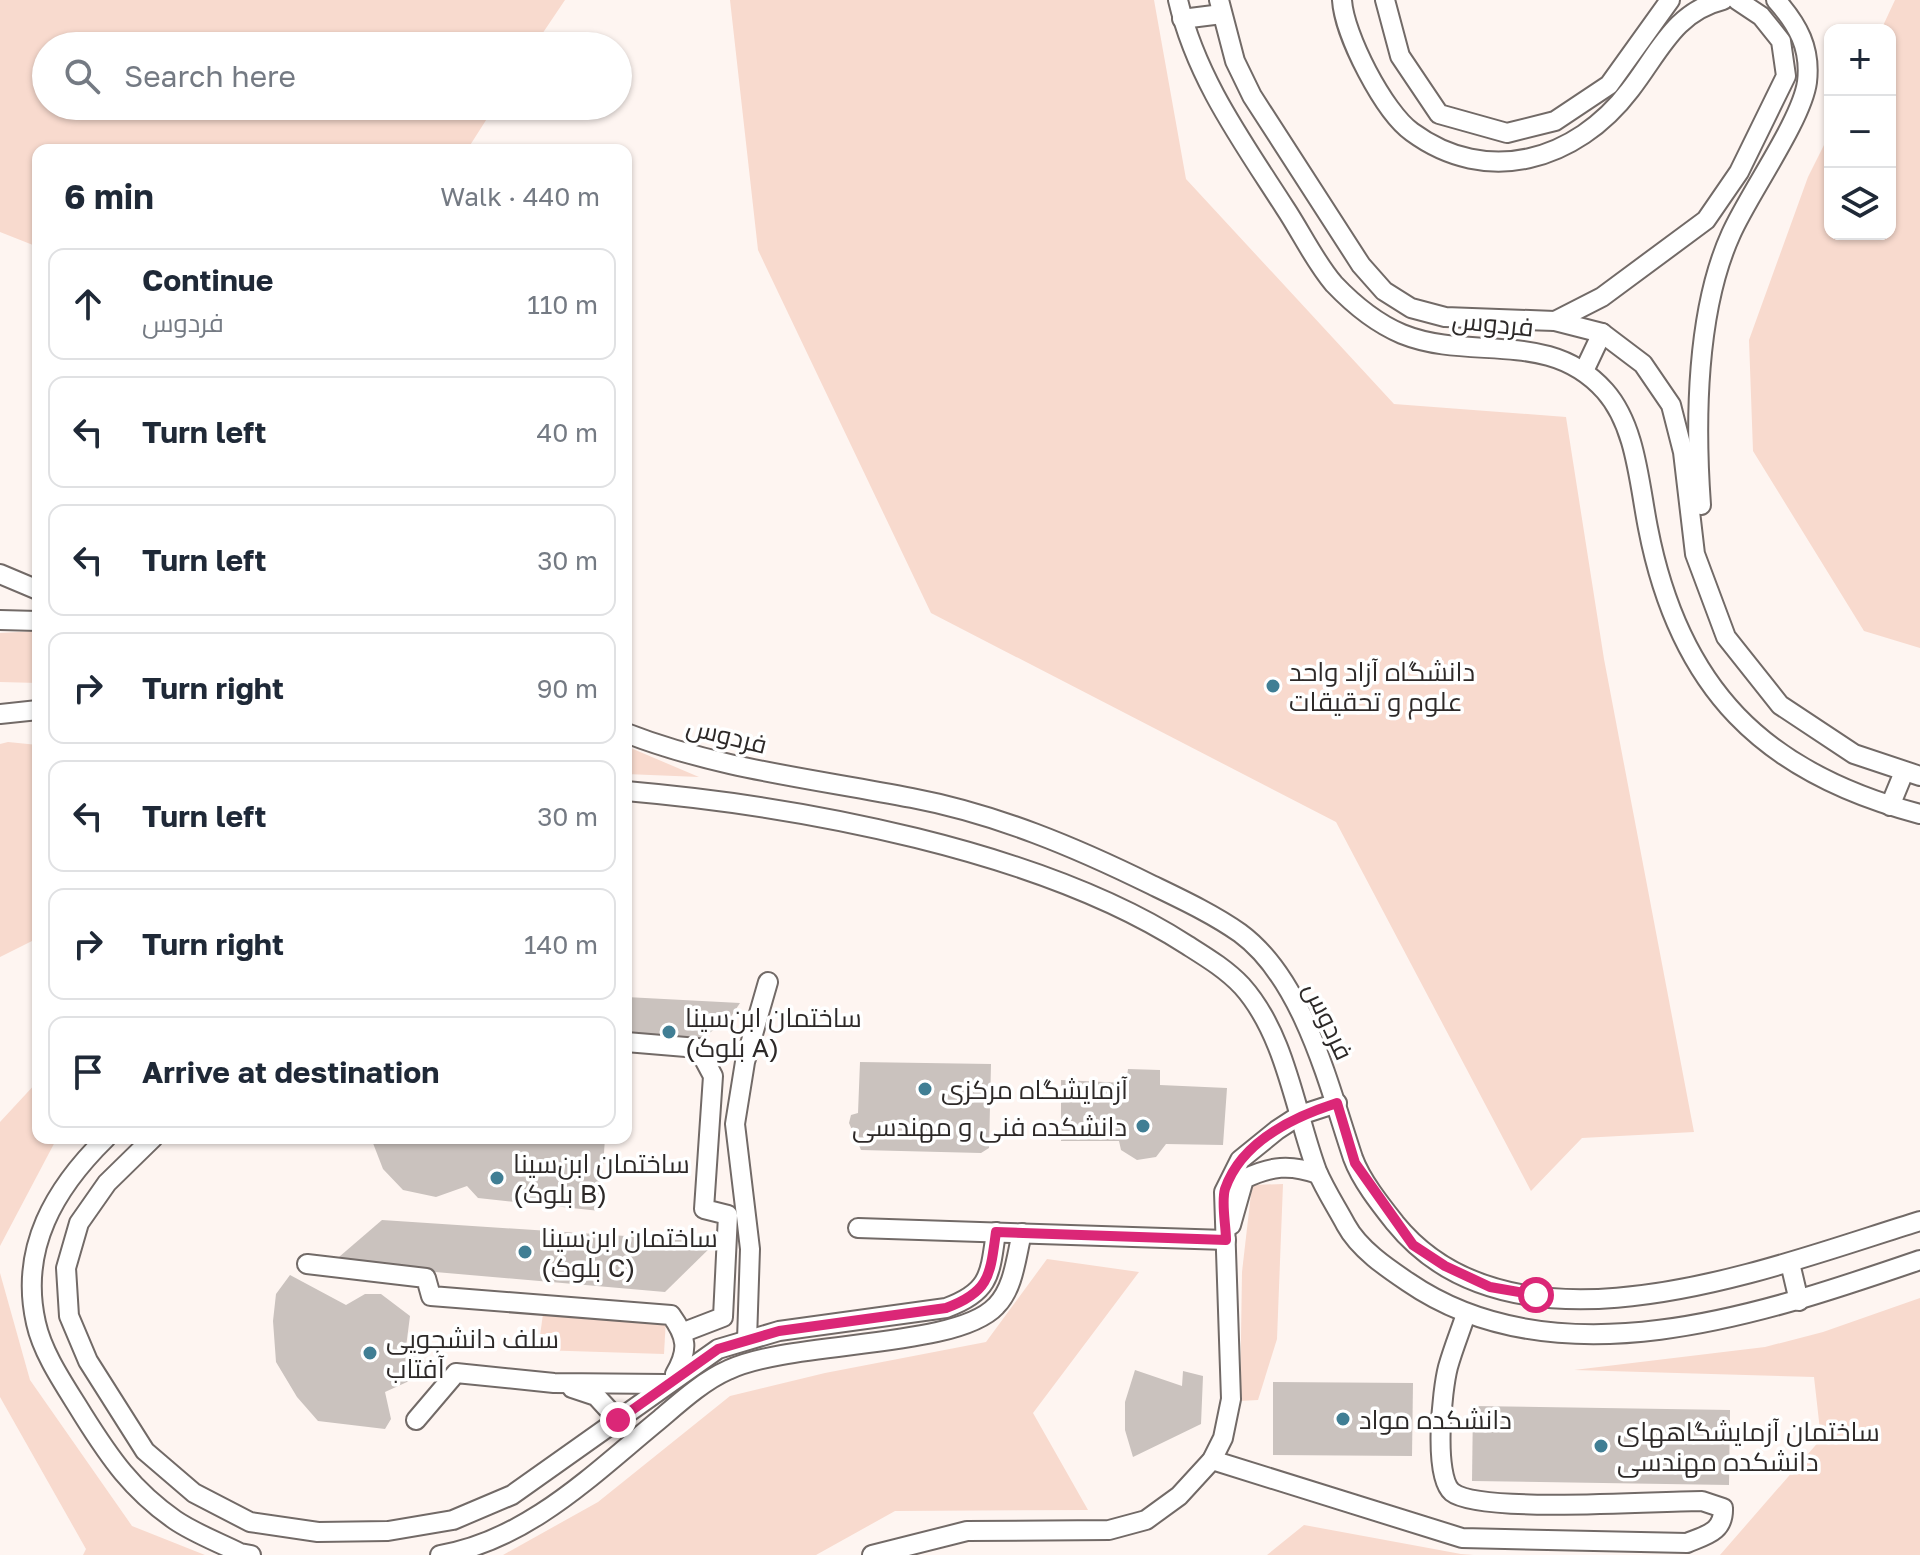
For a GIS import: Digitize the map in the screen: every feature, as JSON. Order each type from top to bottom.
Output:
[{"type":"lane","name":"فردوس","points":[[1178,0],[1203,77],[1333,282],[1364,312],[1401,334],[1440,345],[1532,350],[1584,371],[1607,393],[1626,425],[1655,564],[1685,647],[1718,696],[1754,734],[1795,766],[1890,806],[1920,814]]},
{"type":"lane","points":[[1342,0],[1364,64],[1399,123],[1435,149],[1500,165],[1550,153],[1595,128],[1629,92],[1677,23],[1704,4],[1723,0]]},
{"type":"lane","points":[[1385,0],[1400,56],[1439,114],[1507,133],[1555,121],[1609,85],[1670,0]]},
{"type":"lane","points":[[1555,321],[1602,297],[1706,220],[1739,172],[1786,76],[1781,41],[1761,16],[1737,0]]},
{"type":"lane","points":[[1706,584],[1697,451],[1707,316],[1729,237],[1797,111],[1807,85],[1804,38],[1776,0]]},
{"type":"lane","name":"فردوس","points":[[1220,7],[1235,61],[1252,96],[1361,265],[1384,291],[1411,308],[1445,317],[1555,321],[1602,333],[1643,364],[1671,405],[1683,452],[1695,554],[1726,637],[1780,705],[1854,754],[1912,774]]},
{"type":"lane","points":[[1182,19],[1220,7]]},
{"type":"lane","points":[[1584,371],[1602,333]]},
{"type":"lane","points":[[0,574],[32,587]]},
{"type":"lane","points":[[0,620],[32,621]]},
{"type":"lane","points":[[0,714],[32,711]]},
{"type":"lane","name":"فردوس","points":[[632,735],[720,764],[917,799],[1021,827],[1179,898],[1242,934],[1276,970],[1301,1015],[1337,1103],[1355,1163],[1413,1245],[1445,1266],[1490,1287],[1536,1295],[1591,1298],[1657,1294],[1790,1263],[1920,1221]]},
{"type":"lane","points":[[1890,806],[1912,774]]},
{"type":"lane","points":[[632,792],[861,825],[1009,866],[1091,895],[1158,926],[1214,962],[1242,986],[1260,1011],[1300,1115],[1318,1174],[1350,1232],[1386,1267],[1429,1297],[1466,1314],[1531,1330],[1663,1331],[1799,1301],[1920,1260]]},
{"type":"lane","points":[[747,1340],[750,1249],[735,1124],[745,1062],[768,982]]},
{"type":"lane","points":[[632,1042],[698,1048],[713,1076],[704,1209],[728,1215],[745,1205]]},
{"type":"lane","points":[[872,1555],[967,1531],[1109,1530],[1146,1520],[1179,1496],[1212,1460],[1223,1438],[1231,1399],[1224,1192],[1240,1160],[1300,1115],[1337,1103]]},
{"type":"lane","points":[[100,1144],[82,1162],[48,1208],[32,1265],[36,1323],[59,1376],[120,1473],[175,1520],[240,1553],[251,1555]]},
{"type":"lane","points":[[147,1144],[107,1183],[79,1223],[66,1268],[69,1316],[88,1361],[145,1451],[194,1493],[250,1522],[318,1532],[388,1531],[453,1520],[512,1495],[563,1462],[668,1382],[718,1349],[779,1331],[946,1308],[969,1300],[990,1275],[996,1232]]},
{"type":"lane","points":[[1226,1240],[1244,1179],[1264,1169],[1294,1165],[1318,1174]]},
{"type":"lane","points":[[684,1332],[723,1317],[728,1215]]},
{"type":"lane","points":[[858,1228],[1226,1240]]},
{"type":"lane","points":[[440,1555],[462,1551],[529,1524],[679,1403],[728,1370],[784,1355],[951,1329],[980,1320],[998,1305],[1009,1286],[1022,1233]]},
{"type":"lane","points":[[1790,1263],[1799,1301]]},
{"type":"lane","points":[[307,1264],[426,1278],[431,1296],[671,1315],[684,1332],[687,1354],[668,1382]]},
{"type":"lane","points":[[1212,1460],[1462,1538],[1687,1543],[1717,1530],[1723,1519],[1723,1508],[1702,1501],[1487,1504],[1451,1492],[1444,1479],[1440,1459],[1448,1368],[1466,1314]]},
{"type":"lane","points":[[416,1420],[456,1373],[554,1383],[668,1382]]},
{"type":"lane","points":[[554,1383],[596,1396],[618,1420]]},
{"type":"lane","points":[[563,1462],[580,1484]]},
{"type":"shaded area","points":[[0,0],[565,0],[543,32],[32,32],[32,120],[486,120],[471,144],[32,144],[32,245],[0,232]]},
{"type":"shaded area","points":[[730,0],[1154,0],[1186,179],[1394,404],[1566,417],[1604,659],[1694,1132],[1582,1138],[1531,1191],[1336,822],[931,613],[758,250]]},
{"type":"shaded area","points":[[1895,0],[1920,0],[1920,648],[1864,631],[1753,451],[1749,340],[1808,177],[1824,145],[1824,240],[1896,240],[1896,24],[1884,24]]},
{"type":"shaded area","points":[[32,631],[32,683],[0,682],[0,633]]},
{"type":"shaded area","points":[[0,744],[32,744],[32,941],[0,957]]},
{"type":"shaded area","points":[[632,749],[699,777],[632,774]]},
{"type":"shaded area","points":[[32,1087],[32,1144],[54,1144],[0,1246],[0,1122]]},
{"type":"shaded area","points":[[1283,1184],[1277,1339],[1258,1400],[1240,1401],[1242,1272],[1252,1185]]},
{"type":"shaded area","points":[[1047,1259],[1139,1272],[1033,1413],[1088,1510],[895,1511],[816,1555],[503,1555],[598,1502],[730,1396],[825,1373],[986,1342]]},
{"type":"shaded area","points":[[0,1273],[30,1380],[132,1526],[205,1555],[83,1555],[86,1549],[0,1397]]},
{"type":"shaded area","points":[[1920,1298],[1920,1555],[1720,1555],[1821,1439],[1814,1377],[1574,1370],[1765,1347],[1823,1332]]},
{"type":"shaded area","points":[[543,1314],[666,1318],[664,1354],[538,1350]]},
{"type":"shaded area","points":[[1304,1525],[1461,1554],[1474,1555],[1267,1555]]},
{"type":"building","name":"ساختمان ابن‌سینا (بلوک A)","points":[[632,997],[740,1003],[730,1018],[693,1045],[632,1049]]},
{"type":"building","name":"آزمایشگاه مرکزی","points":[[860,1062],[991,1064],[989,1148],[981,1153],[861,1150],[849,1123],[851,1115],[858,1113]]},
{"type":"building","name":"دانشکده فنی و مهندسی","points":[[1128,1069],[1160,1070],[1160,1085],[1227,1088],[1223,1145],[1166,1144],[1156,1157],[1137,1160],[1121,1150],[1119,1141],[1061,1141],[1061,1080],[1126,1083]]},
{"type":"building","name":"ساختمان ابن‌سینا (بلوک B)","points":[[373,1144],[605,1144],[600,1211],[478,1198],[467,1186],[436,1197],[403,1190],[383,1169]]},
{"type":"building","name":"ساختمان ابن‌سینا (بلوک C)","points":[[382,1220],[716,1242],[665,1292],[332,1263]]},
{"type":"building","points":[[290,1275],[346,1305],[365,1294],[381,1294],[410,1316],[406,1347],[428,1365],[407,1382],[385,1392],[391,1419],[385,1429],[318,1421],[297,1397],[276,1362],[273,1321],[276,1294]]},
{"type":"building","points":[[1135,1370],[1182,1386],[1183,1371],[1203,1376],[1201,1424],[1133,1457],[1125,1430],[1125,1402]]},
{"type":"building","name":"دانشکده مواد","points":[[1273,1382],[1413,1383],[1412,1456],[1273,1455]]},
{"type":"building","name":"ساختمان آزمایشگاههای دانشکده مهندسی","points":[[1473,1406],[1730,1410],[1729,1485],[1472,1481]]},
{"type":"place","name":"دانشگاه آزاد واحد علوم و تحقیقات","points":[[1273,686]]},
{"type":"place","name":"ساختمان ابن‌سینا (بلوک A)","points":[[669,1032]]},
{"type":"place","name":"آزمایشگاه مرکزی","points":[[925,1089]]},
{"type":"place","name":"دانشکده فنی و مهندسی","points":[[1143,1126]]},
{"type":"place","name":"ساختمان ابن‌سینا (بلوک B)","points":[[497,1178]]},
{"type":"place","name":"ساختمان ابن‌سینا (بلوک C)","points":[[525,1252]]},
{"type":"place","name":"سلف دانشجویی آفتاب","points":[[370,1353]]},
{"type":"place","name":"دانشکده مواد","points":[[1343,1419]]},
{"type":"place","name":"ساختمان آزمایشگاههای دانشکده مهندسی","points":[[1601,1446]]},
{"type":"route","points":[[618,1420],[718,1349],[779,1331],[946,1308],[969,1300],[990,1275],[996,1232],[1226,1240],[1224,1192],[1240,1160],[1300,1115],[1337,1103],[1355,1163],[1386,1211],[1413,1245],[1445,1266],[1490,1287],[1536,1295]]}]
